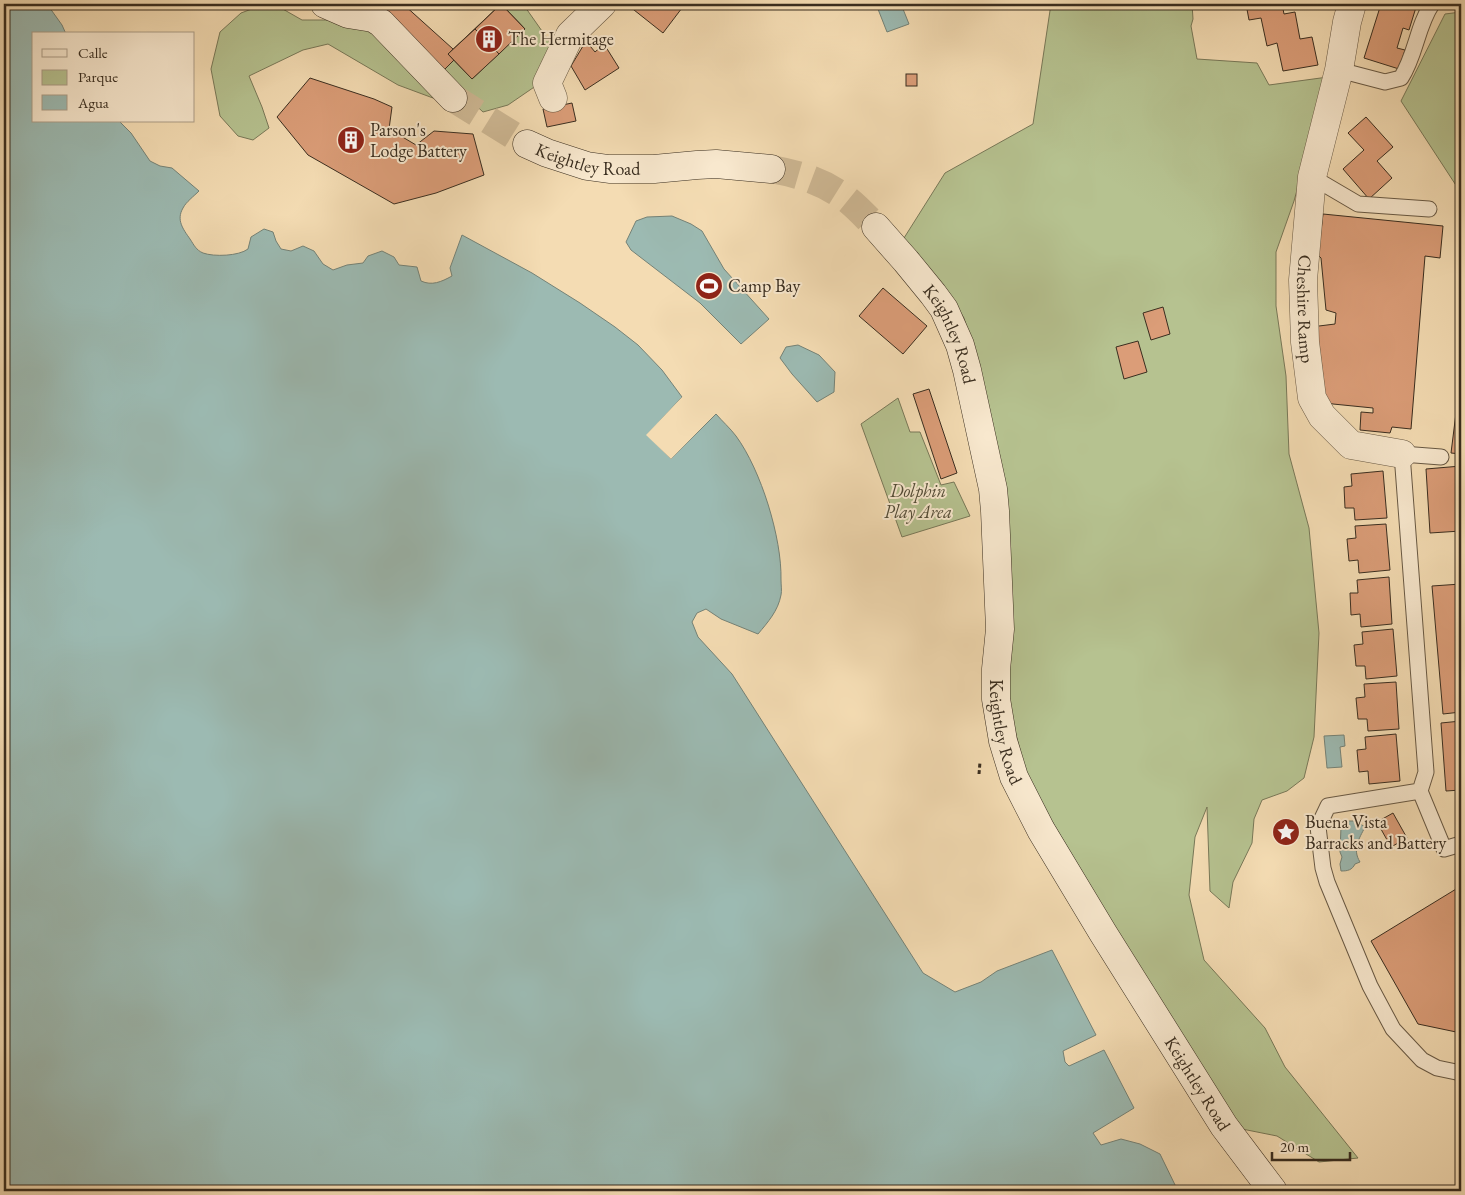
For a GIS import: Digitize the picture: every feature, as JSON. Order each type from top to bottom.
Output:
[{"type":"main road","points":[[325,4],[348,14],[373,18],[381,23],[453,98]]},
{"type":"main road","points":[[552,98],[547,84],[570,35],[602,4]]},
{"type":"main road","name":"Cheshire Ramp","points":[[1352,4],[1339,70],[1312,177],[1303,280],[1305,342],[1312,398],[1322,416],[1351,445],[1402,454]]},
{"type":"main road","name":"Keightley Road","points":[[527,144],[547,153],[587,166],[609,169],[654,170],[716,164],[771,169]]},
{"type":"main road","name":"Keightley Road","points":[[876,227],[944,309],[960,345],[967,370],[993,489],[1000,629],[996,692],[1003,741],[1014,777],[1041,830],[1224,1126],[1273,1191]]},
{"type":"lane","points":[[1339,70],[1385,82],[1401,78],[1407,68],[1427,12],[1432,4]]},
{"type":"lane","points":[[1312,177],[1358,204],[1429,209]]},
{"type":"lane","points":[[1402,454],[1426,772],[1420,791],[1444,849],[1461,844]]},
{"type":"lane","name":"Cheshire Ramp","points":[[1402,454],[1441,457]]},
{"type":"lane","points":[[1420,791],[1328,806],[1318,827],[1323,868],[1370,986],[1393,1029],[1422,1060],[1437,1068],[1461,1073]]},
{"type":"green space","points":[[265,4],[274,4],[302,20],[335,20],[368,26],[443,96],[433,98],[398,85],[328,44],[303,50],[249,76],[269,128],[253,140],[238,136],[220,116],[211,69],[220,32],[241,13]]},
{"type":"green space","points":[[501,4],[523,4],[556,51],[543,81],[508,105],[483,112],[441,73],[454,60],[525,29]]},
{"type":"green space","points":[[1051,4],[1192,4],[1193,19],[1191,26],[1197,59],[1257,63],[1269,85],[1328,77],[1294,201],[1276,252],[1276,306],[1286,376],[1289,454],[1309,528],[1319,633],[1314,737],[1304,778],[1287,791],[1262,800],[1254,819],[1252,843],[1233,882],[1229,908],[1210,891],[1207,807],[1195,837],[1189,895],[1204,960],[1265,1028],[1285,1067],[1358,1158],[1319,1162],[1277,1136],[1242,1129],[1127,947],[1050,818],[1025,770],[1007,699],[985,390],[964,318],[944,287],[904,238],[945,173],[1033,124]]},
{"type":"green space","points":[[1461,12],[1461,193],[1401,101],[1445,14]]},
{"type":"green space","name":"Dolphin Play Area","points":[[898,398],[910,432],[920,432],[941,485],[954,482],[970,516],[902,537],[861,424]]},
{"type":"water","points":[[4,4],[47,4],[65,32],[32,32],[32,122],[120,122],[131,133],[150,161],[160,166],[172,168],[199,191],[184,206],[180,220],[185,232],[195,247],[201,252],[220,255],[244,251],[248,249],[251,237],[264,229],[273,232],[281,249],[291,251],[303,246],[314,251],[323,264],[333,270],[347,265],[363,263],[368,256],[382,251],[394,257],[399,265],[417,267],[421,281],[433,283],[452,276],[450,268],[462,235],[532,273],[580,303],[638,345],[662,370],[682,397],[647,435],[671,459],[716,414],[734,433],[745,450],[761,485],[774,525],[778,545],[781,593],[780,601],[775,611],[758,634],[721,619],[706,609],[697,613],[692,622],[698,637],[732,674],[923,973],[955,992],[981,982],[997,971],[1052,950],[1096,1035],[1063,1051],[1065,1062],[1069,1066],[1104,1050],[1134,1108],[1093,1133],[1101,1145],[1121,1139],[1140,1144],[1160,1154],[1178,1191],[4,1191]]},
{"type":"water","points":[[876,4],[901,4],[909,24],[887,32]]},
{"type":"water","name":"Camp Bay","points":[[672,216],[702,231],[724,269],[769,319],[741,344],[700,303],[631,250],[626,242],[636,221],[647,217]]},
{"type":"water","name":"Camp Bay","points":[[798,345],[819,355],[835,372],[834,392],[817,402],[780,358],[786,347]]},
{"type":"water","points":[[1344,735],[1345,746],[1340,747],[1342,767],[1327,768],[1324,736]]},
{"type":"water","points":[[1347,821],[1356,821],[1365,827],[1356,848],[1360,862],[1355,864],[1350,870],[1341,871],[1341,827]]},
{"type":"pier","points":[[684,395],[684,398],[650,434],[671,455],[714,412],[717,412],[671,459],[646,435]]},
{"type":"building","points":[[374,4],[403,4],[453,49],[448,54],[454,60],[441,73],[427,52]]},
{"type":"building","name":"The Hermitage","points":[[501,4],[525,29],[472,79],[448,54]]},
{"type":"building","points":[[501,4],[525,29],[499,54],[475,29]]},
{"type":"building","points":[[630,4],[685,4],[663,33],[629,6]]},
{"type":"building","points":[[1246,4],[1282,4],[1284,14],[1295,12],[1300,39],[1312,37],[1318,65],[1283,71],[1277,43],[1267,46],[1261,18],[1249,20]]},
{"type":"building","points":[[1381,4],[1417,4],[1409,30],[1403,28],[1397,48],[1405,50],[1399,69],[1364,58]]},
{"type":"building","points":[[475,29],[499,54],[472,79],[448,54]]},
{"type":"building","points":[[586,41],[595,52],[604,44],[619,68],[585,90],[571,66]]},
{"type":"building","points":[[906,74],[917,74],[917,86],[906,86]]},
{"type":"building","name":"Parson's Lodge Battery","points":[[310,78],[374,99],[392,107],[389,129],[416,145],[434,131],[473,134],[484,175],[436,193],[394,204],[308,155],[277,117]]},
{"type":"building","points":[[572,103],[576,121],[547,127],[543,109]]},
{"type":"building","points":[[1366,117],[1393,147],[1377,161],[1392,178],[1369,199],[1343,169],[1364,150],[1348,133]]},
{"type":"building","points":[[1323,214],[1443,226],[1440,258],[1425,256],[1411,429],[1392,427],[1390,433],[1360,430],[1361,412],[1373,413],[1373,408],[1333,404],[1317,400],[1311,327],[1335,324],[1336,313],[1326,310],[1321,258],[1318,255]]},
{"type":"building","points":[[883,288],[927,326],[903,354],[859,316]]},
{"type":"building","points":[[1163,307],[1170,334],[1151,340],[1143,313]]},
{"type":"building","points":[[1138,341],[1147,372],[1124,379],[1116,347]]},
{"type":"building","points":[[929,389],[957,473],[941,479],[913,394]]},
{"type":"building","points":[[1456,413],[1461,413],[1461,454],[1451,453]]},
{"type":"building","points":[[1461,466],[1461,531],[1430,533],[1426,469]]},
{"type":"building","points":[[1383,471],[1387,518],[1355,520],[1354,508],[1345,508],[1344,487],[1352,486],[1351,474]]},
{"type":"building","points":[[1386,524],[1390,570],[1359,573],[1358,560],[1349,561],[1347,539],[1356,538],[1355,526]]},
{"type":"building","points":[[1389,577],[1392,624],[1361,627],[1360,614],[1351,615],[1350,593],[1358,593],[1357,580]]},
{"type":"building","points":[[1461,584],[1461,712],[1443,714],[1432,586]]},
{"type":"building","points":[[1393,629],[1397,676],[1366,679],[1365,666],[1356,666],[1354,645],[1363,644],[1362,632]]},
{"type":"building","points":[[1396,682],[1399,729],[1368,731],[1367,719],[1358,719],[1356,698],[1365,697],[1364,684]]},
{"type":"building","points":[[1461,721],[1461,790],[1446,791],[1441,723]]},
{"type":"building","points":[[1396,734],[1400,781],[1369,784],[1368,771],[1359,772],[1357,750],[1366,749],[1365,737]]},
{"type":"building","points":[[1393,813],[1407,838],[1391,847],[1377,822]]},
{"type":"building","points":[[1461,886],[1461,1033],[1418,1024],[1371,941]]},
{"type":"tunnel","points":[[453,98],[527,144]]},
{"type":"tunnel","points":[[771,169],[802,176],[830,188],[852,203],[876,227]]},
{"type":"place","name":"The Hermitage","points":[[489,39]]},
{"type":"place","name":"Parson's Lodge Battery","points":[[351,140]]},
{"type":"place","name":"Camp Bay","points":[[709,286]]},
{"type":"place","name":"Buena Vista Barracks and Battery","points":[[1286,832]]}]
